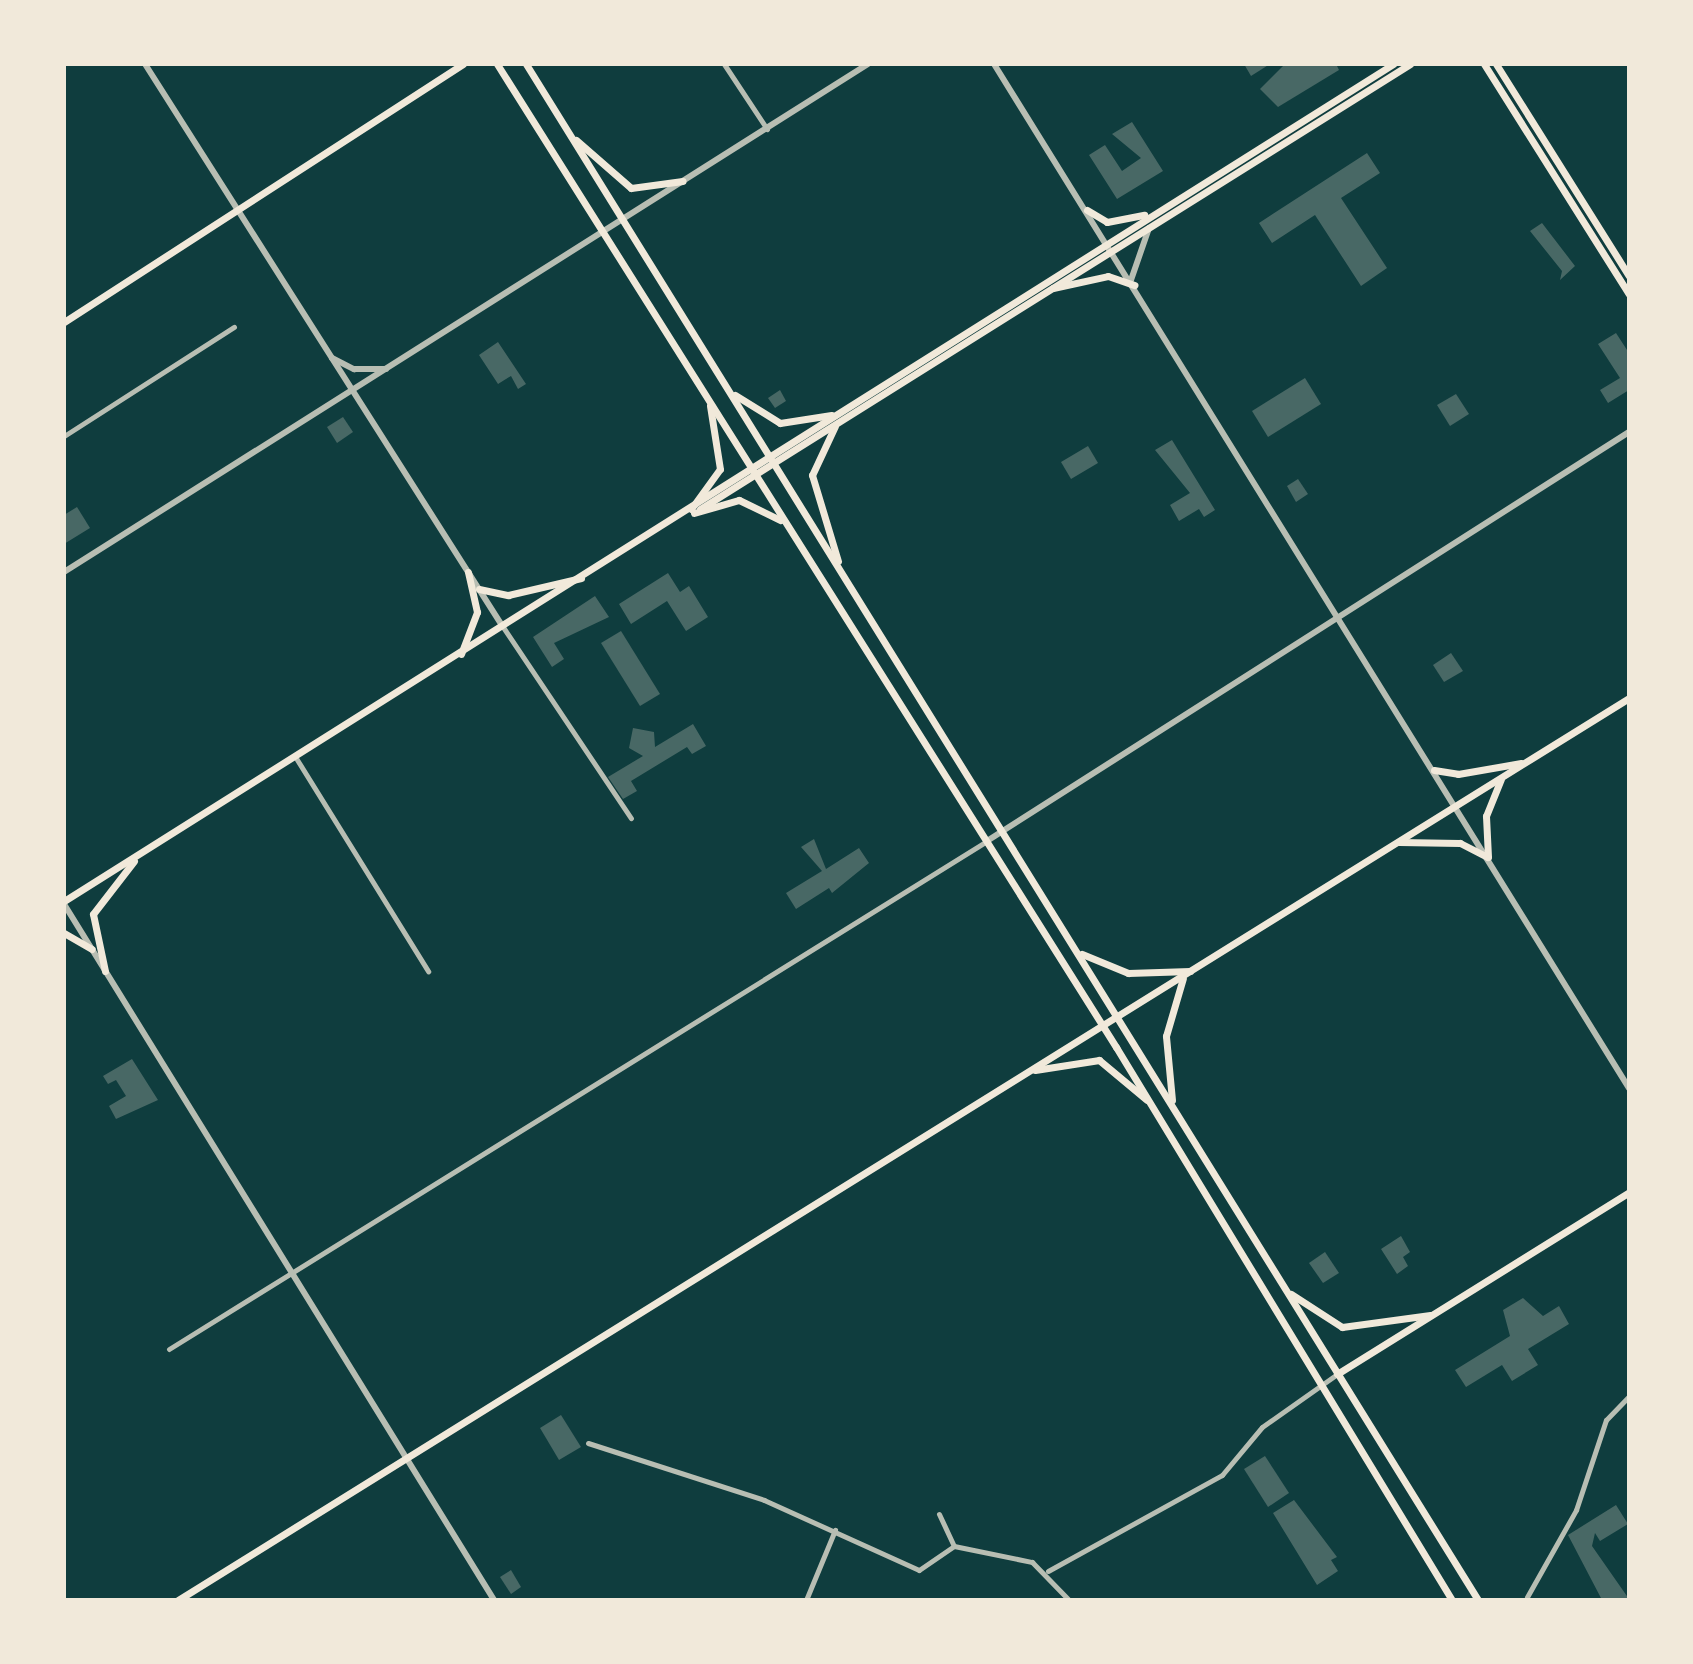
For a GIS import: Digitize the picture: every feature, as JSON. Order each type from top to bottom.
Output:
[{"type":"main road","points":[[64,322],[463,64]]},
{"type":"main road","points":[[497,64],[1103,1026],[1319,1386],[1452,1600]]},
{"type":"main road","points":[[526,64],[1121,1015],[1337,1374],[1478,1600]]},
{"type":"main road","points":[[64,903],[673,522],[756,476],[1051,289],[1164,207],[1393,64]]},
{"type":"main road","points":[[692,511],[750,466],[831,415],[1110,246],[1152,225],[1410,64]]},
{"type":"main road","points":[[1484,64],[1629,294]]},
{"type":"main road","points":[[1496,64],[1629,276]]},
{"type":"main road","points":[[570,136],[627,186],[683,181]]},
{"type":"main road","points":[[1087,210],[1107,222],[1164,207]]},
{"type":"main road","points":[[1051,289],[1108,276],[1132,283]]},
{"type":"main road","points":[[728,390],[780,423],[831,415]]},
{"type":"main road","points":[[692,511],[723,455],[707,396]]},
{"type":"main road","points":[[835,426],[812,475],[840,567]]},
{"type":"main road","points":[[692,511],[754,502],[789,528]]},
{"type":"main road","points":[[461,654],[477,612],[468,572]]},
{"type":"main road","points":[[479,589],[508,595],[583,578]]},
{"type":"main road","points":[[178,1600],[1629,698]]},
{"type":"main road","points":[[1434,770],[1458,774],[1527,762]]},
{"type":"main road","points":[[1397,842],[1460,843],[1488,857],[1486,816],[1502,777]]},
{"type":"main road","points":[[105,971],[93,914],[137,857]]},
{"type":"main road","points":[[64,933],[92,949]]},
{"type":"main road","points":[[1082,954],[1128,973],[1193,970]]},
{"type":"main road","points":[[1172,1100],[1166,1036],[1183,978]]},
{"type":"main road","points":[[1033,1071],[1099,1060],[1149,1102]]},
{"type":"main road","points":[[1337,1374],[1629,1192]]},
{"type":"main road","points":[[1286,1289],[1342,1327],[1432,1315]]},
{"type":"street","points":[[145,64],[503,627],[631,818]]},
{"type":"street","points":[[724,64],[767,129]]},
{"type":"street","points":[[64,572],[868,64]]},
{"type":"street","points":[[994,64],[1341,617],[1629,1088]]},
{"type":"street","points":[[1132,283],[1152,225]]},
{"type":"street","points":[[64,436],[234,327]]},
{"type":"street","points":[[332,358],[354,369],[389,368]]},
{"type":"street","points":[[169,1349],[1005,830],[1629,432]]},
{"type":"street","points":[[296,758],[428,971]]},
{"type":"street","points":[[64,903],[494,1600]]},
{"type":"street","points":[[1048,1571],[1222,1475],[1262,1427],[1337,1374]]},
{"type":"street","points":[[1527,1597],[1576,1510],[1606,1420],[1629,1396]]},
{"type":"street","points":[[588,1443],[835,1530],[919,1570],[954,1546],[1002,1553],[1048,1571],[1069,1600]]},
{"type":"street","points":[[939,1514],[954,1546]]},
{"type":"street","points":[[806,1600],[835,1530]]},
{"type":"street","points":[[1520,1600],[1527,1597],[1539,1600]]},
{"type":"building","points":[[1244,64],[1270,64],[1251,76]]},
{"type":"building","points":[[1285,64],[1336,64],[1339,70],[1278,107],[1260,89]]},
{"type":"building","points":[[1132,122],[1163,171],[1117,199],[1089,155],[1105,145],[1122,171],[1141,158],[1112,134]]},
{"type":"building","points":[[1367,153],[1380,173],[1341,198],[1387,268],[1361,286],[1315,215],[1272,243],[1259,223]]},
{"type":"building","points":[[1542,223],[1575,266],[1560,280],[1562,271],[1530,231]]},
{"type":"building","points":[[1616,333],[1629,353],[1629,390],[1608,403],[1600,390],[1620,378],[1598,344]]},
{"type":"building","points":[[498,342],[526,384],[518,389],[511,376],[498,384],[479,355]]},
{"type":"building","points":[[1305,378],[1321,404],[1268,437],[1252,411]]},
{"type":"building","points":[[780,390],[786,401],[775,408],[768,398]]},
{"type":"building","points":[[1456,394],[1469,414],[1450,426],[1437,405]]},
{"type":"building","points":[[343,417],[353,432],[337,443],[327,427]]},
{"type":"building","points":[[1172,440],[1215,510],[1204,517],[1199,509],[1179,521],[1170,505],[1190,493],[1155,450]]},
{"type":"building","points":[[1088,446],[1098,463],[1071,479],[1061,462]]},
{"type":"building","points":[[1298,479],[1308,494],[1296,502],[1287,486]]},
{"type":"building","points":[[77,507],[90,528],[64,544],[64,515]]},
{"type":"building","points":[[668,573],[680,592],[689,586],[708,617],[686,631],[667,601],[631,624],[619,604]]},
{"type":"building","points":[[595,596],[609,617],[554,643],[564,659],[552,667],[533,637]]},
{"type":"building","points":[[621,631],[660,694],[640,706],[601,643]]},
{"type":"building","points":[[1451,653],[1463,671],[1444,682],[1433,665]]},
{"type":"building","points":[[693,724],[706,746],[692,754],[687,747],[631,781],[637,791],[623,799],[608,777],[643,756],[629,748],[633,728],[654,732],[655,747]]},
{"type":"building","points":[[814,839],[826,869],[859,848],[869,863],[832,893],[829,888],[796,909],[786,893],[822,871],[801,847]]},
{"type":"building","points":[[132,1059],[158,1100],[116,1119],[109,1106],[126,1096],[116,1080],[108,1084],[103,1076]]},
{"type":"building","points":[[1401,1236],[1410,1252],[1403,1257],[1408,1266],[1397,1274],[1381,1249]]},
{"type":"building","points":[[1325,1252],[1339,1273],[1323,1283],[1309,1263]]},
{"type":"building","points":[[1523,1298],[1543,1316],[1559,1306],[1569,1324],[1528,1349],[1538,1365],[1512,1381],[1502,1365],[1466,1387],[1455,1370],[1510,1336],[1503,1310]]},
{"type":"building","points":[[561,1415],[581,1447],[559,1460],[540,1428]]},
{"type":"building","points":[[1265,1456],[1289,1493],[1268,1507],[1244,1469]]},
{"type":"building","points":[[1294,1500],[1337,1557],[1331,1560],[1338,1571],[1317,1585],[1273,1513]]},
{"type":"building","points":[[1616,1505],[1628,1524],[1600,1541],[1595,1533],[1592,1546],[1629,1599],[1602,1600],[1568,1535]]},
{"type":"building","points":[[511,1570],[521,1587],[511,1594],[500,1577]]}]
